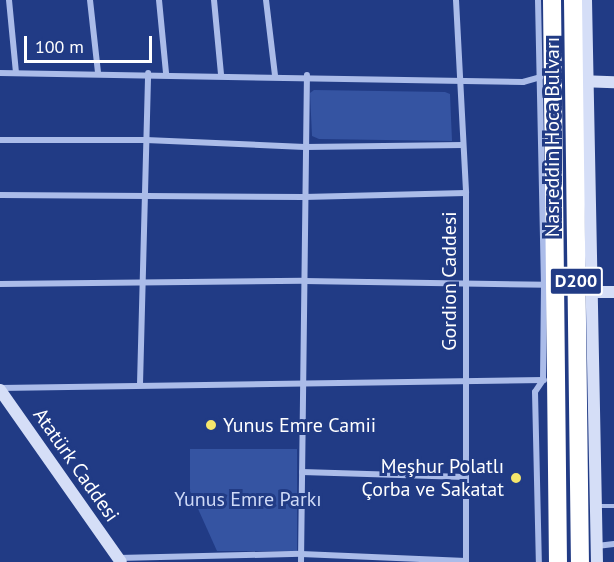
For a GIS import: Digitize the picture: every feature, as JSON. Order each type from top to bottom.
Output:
[{"type":"highway","name":"Nasreddin Hoca Bulvarı","points":[[552,0],[550,380],[558,562]]},
{"type":"highway","name":"Nasreddin Hoca Bulvarı","points":[[573,0],[580,81],[580,562]]},
{"type":"street","points":[[9,0],[16,73]]},
{"type":"street","points":[[90,0],[98,72]]},
{"type":"street","points":[[159,0],[166,73]]},
{"type":"street","points":[[214,0],[221,74]]},
{"type":"street","points":[[266,0],[274,75]]},
{"type":"street","name":"Gordion Caddesi","points":[[456,0],[458,78],[466,193],[466,561]]},
{"type":"street","points":[[0,284],[304,281],[550,285],[538,0]]},
{"type":"street","points":[[586,0],[580,81],[594,292],[597,562]]},
{"type":"street","points":[[0,74],[98,72],[307,75],[458,78],[523,82],[540,77]]},
{"type":"street","points":[[140,384],[148,73]]},
{"type":"street","points":[[301,562],[307,75]]},
{"type":"street","points":[[580,81],[614,82]]},
{"type":"street","points":[[0,140],[146,140],[305,147],[463,145]]},
{"type":"street","points":[[0,195],[304,197],[466,193]]},
{"type":"street","points":[[594,292],[614,292]]},
{"type":"street","points":[[0,389],[465,378],[550,380]]},
{"type":"street","points":[[539,562],[535,392],[550,380]]},
{"type":"street","name":"Atatürk Caddesi","points":[[0,389],[120,560]]},
{"type":"street","points":[[302,472],[465,477]]},
{"type":"street","points":[[597,546],[614,544]]},
{"type":"street","points":[[120,560],[301,554],[466,561]]},
{"type":"lane","points":[[596,506],[614,506]]},
{"type":"green space","points":[[314,90],[445,92],[450,94],[452,141],[319,139],[312,136],[310,93]]},
{"type":"green space","name":"Yunus Emre Parkı","points":[[190,449],[297,449],[297,551],[217,551],[190,491]]},
{"type":"place","name":"Yunus Emre Camii","points":[[211,425]]},
{"type":"place","name":"Meşhur Polatlı Çorba ve Sakatat","points":[[516,478]]}]
